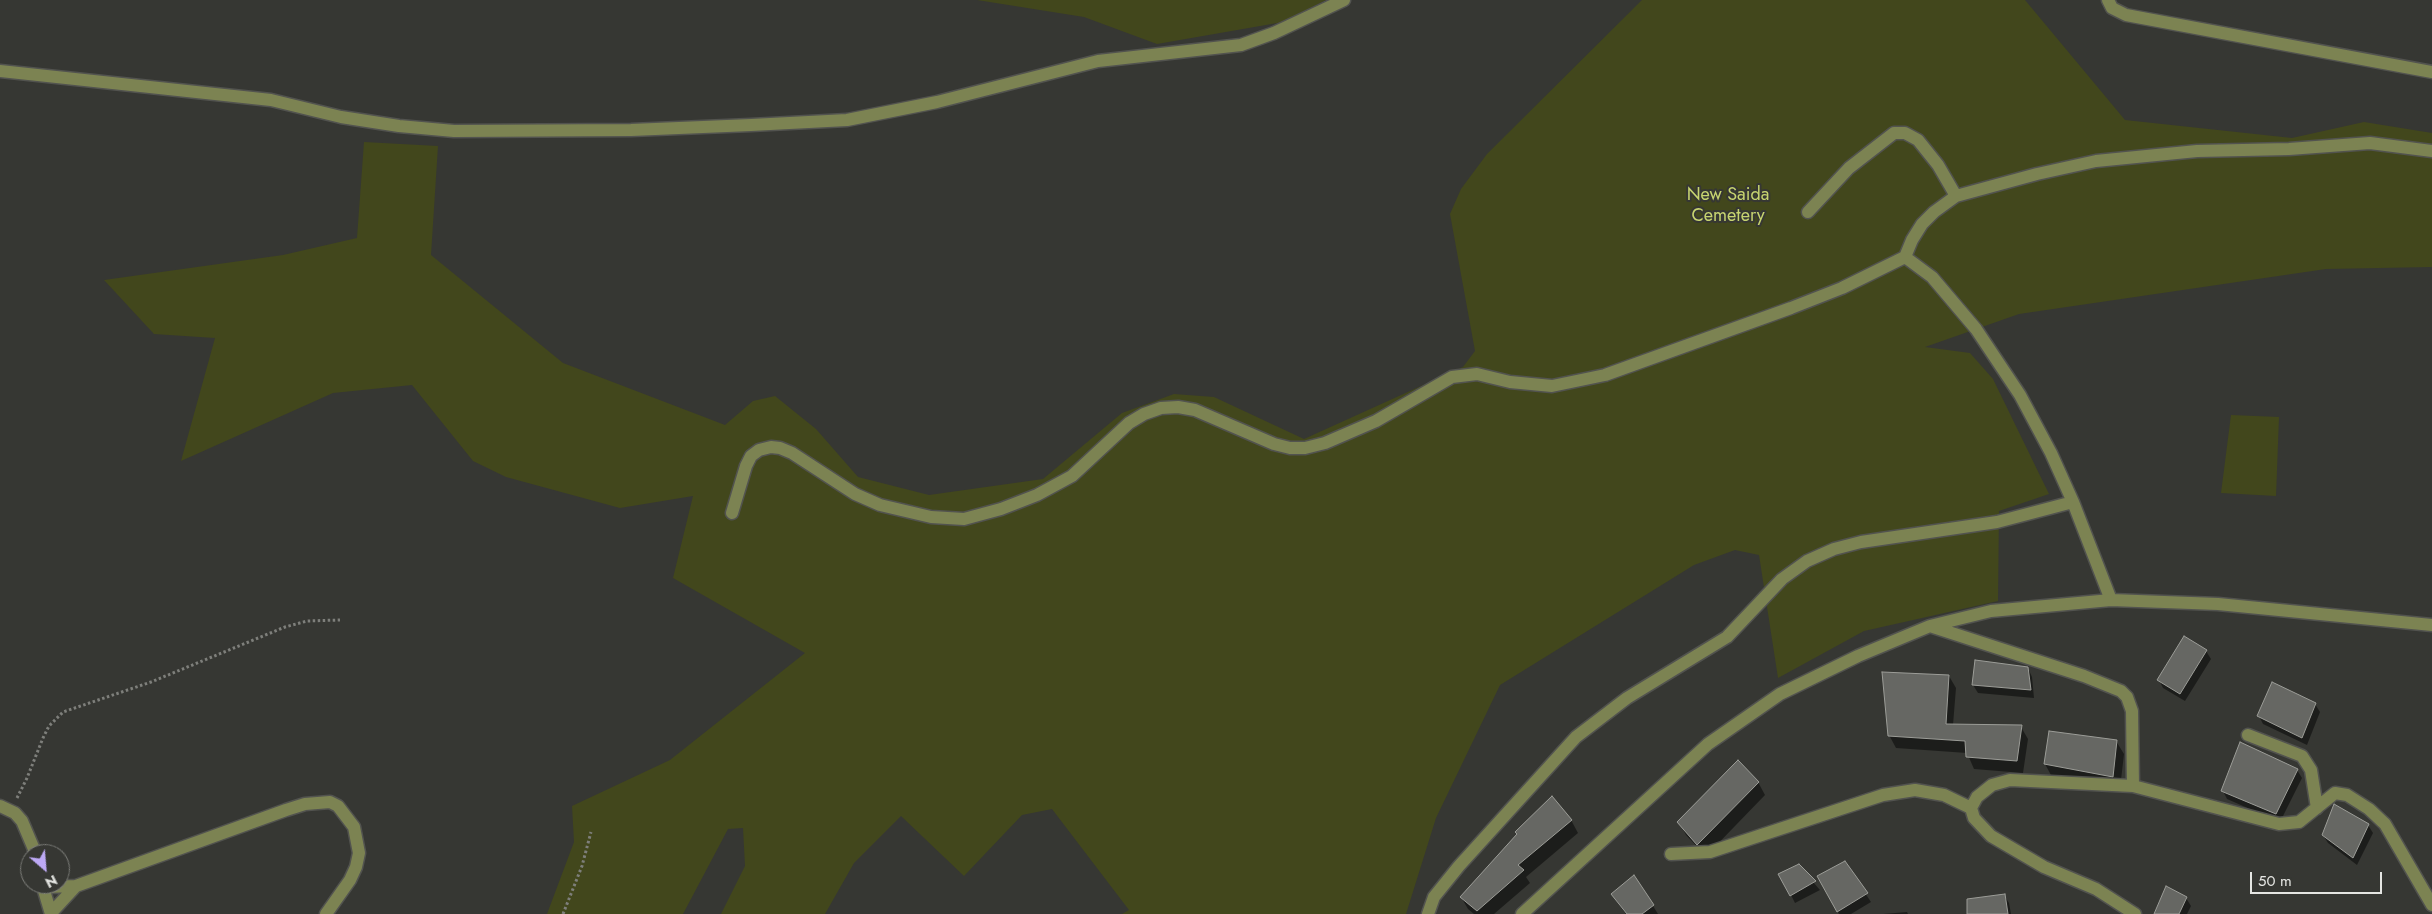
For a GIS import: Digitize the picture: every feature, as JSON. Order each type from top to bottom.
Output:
[{"type":"street","points":[[0,71],[271,100],[341,117],[399,126],[454,131],[630,130],[751,126],[847,120],[937,102],[1098,61],[1241,45],[1274,33],[1344,0]]},
{"type":"street","points":[[2108,0],[2112,8],[2126,15],[2432,72]]},
{"type":"street","points":[[1808,212],[1849,168],[1894,133],[1905,133],[1923,145],[1938,165],[1956,196]]},
{"type":"street","points":[[732,513],[746,466],[751,456],[759,450],[771,447],[780,448],[792,453],[855,494],[880,505],[932,517],[964,519],[1001,509],[1037,495],[1072,476],[1129,423],[1144,414],[1161,408],[1178,407],[1195,410],[1274,444],[1290,448],[1305,448],[1326,443],[1376,421],[1452,377],[1476,374],[1510,382],[1552,386],[1605,375],[1842,288],[1905,257],[1912,240],[1922,224],[1934,212],[1956,196],[2037,174],[2096,161],[2188,152],[2289,149],[2370,143],[2432,151]]},
{"type":"street","points":[[1905,257],[1932,277],[1976,329],[2020,396],[2073,502],[2111,600]]},
{"type":"street","points":[[1428,914],[1434,897],[1458,866],[1576,737],[1627,698],[1727,637],[1782,579],[1807,561],[1834,549],[1861,542],[1997,522],[2073,502]]},
{"type":"street","points":[[1522,914],[1708,744],[1780,694],[1858,656],[1930,626],[1991,611],[2111,600],[2218,604],[2432,625]]},
{"type":"street","points":[[1930,626],[2084,676],[2121,691],[2131,703],[2133,786]]},
{"type":"street","points":[[2248,735],[2302,756],[2311,770],[2317,808]]},
{"type":"street","points":[[2136,914],[2096,890],[2044,866],[1991,836],[1974,818],[1971,808],[1977,797],[1992,785],[2010,780],[2133,786],[2280,824],[2299,822],[2326,798],[2340,793],[2369,809],[2385,824],[2432,905]]},
{"type":"street","points":[[1671,854],[1710,852],[1883,795],[1915,790],[1944,795],[1971,808]]},
{"type":"street","points":[[70,886],[76,886],[286,810],[305,804],[330,802],[338,806],[354,827],[359,853],[356,867],[350,880],[326,914]]},
{"type":"street","points":[[5,808],[22,822],[32,844]]},
{"type":"street","points":[[51,914],[76,886]]},
{"type":"street","points":[[45,894],[51,914]]},
{"type":"path","points":[[5,808],[28,778],[46,732],[63,712],[150,682],[285,627],[307,620],[340,620]]},
{"type":"path","points":[[563,914],[582,866],[591,832]]},
{"type":"green space","points":[[977,0],[1326,0],[1283,22],[1157,44],[1084,17]]},
{"type":"green space","name":"New Saida Cemetery","points":[[1642,0],[2025,0],[2125,120],[2292,138],[2364,122],[2432,133],[2432,267],[2326,269],[2019,314],[1925,347],[1970,353],[1993,379],[2049,494],[1999,511],[1998,601],[1864,631],[1778,678],[1759,555],[1735,550],[1694,565],[1500,685],[1436,818],[1406,914],[1122,914],[1129,910],[1052,809],[1022,815],[964,876],[901,816],[854,863],[825,914],[721,914],[745,866],[743,828],[728,829],[683,914],[547,914],[574,842],[572,806],[670,760],[805,653],[673,578],[693,496],[620,508],[506,477],[473,461],[412,385],[333,393],[181,461],[215,338],[154,334],[104,280],[283,255],[357,238],[364,142],[438,146],[431,255],[563,363],[725,425],[753,401],[775,396],[816,429],[858,477],[929,495],[1043,479],[1122,413],[1174,394],[1214,397],[1304,439],[1463,367],[1475,351],[1450,214],[1461,189],[1487,154]]},
{"type":"green space","points":[[2231,415],[2279,417],[2276,496],[2221,493]]},
{"type":"building","points":[[2184,636],[2207,650],[2180,694],[2157,680]]},
{"type":"building","points":[[1975,660],[2028,667],[2031,690],[1972,685]]},
{"type":"building","points":[[1882,672],[1949,675],[1946,724],[2022,725],[2017,761],[1966,757],[1965,741],[1888,736]]},
{"type":"building","points":[[2272,682],[2316,703],[2302,738],[2257,716]]},
{"type":"building","points":[[2049,731],[2117,740],[2113,777],[2044,764]]},
{"type":"building","points":[[2240,742],[2298,769],[2276,814],[2221,791]]},
{"type":"building","points":[[1738,760],[1759,782],[1697,845],[1677,822]]},
{"type":"building","points":[[1552,796],[1572,820],[1518,865],[1524,870],[1477,911],[1460,897],[1517,834],[1515,832]]},
{"type":"building","points":[[2334,804],[2369,824],[2353,858],[2322,835]]},
{"type":"building","points":[[1845,861],[1868,893],[1837,912],[1817,876]]},
{"type":"building","points":[[1799,864],[1816,881],[1790,896],[1778,874]]},
{"type":"building","points":[[1634,875],[1654,905],[1642,914],[1627,914],[1611,894]]},
{"type":"building","points":[[2166,886],[2187,897],[2179,914],[2154,914]]},
{"type":"building","points":[[2005,894],[2008,914],[1967,914],[1967,899]]}]
